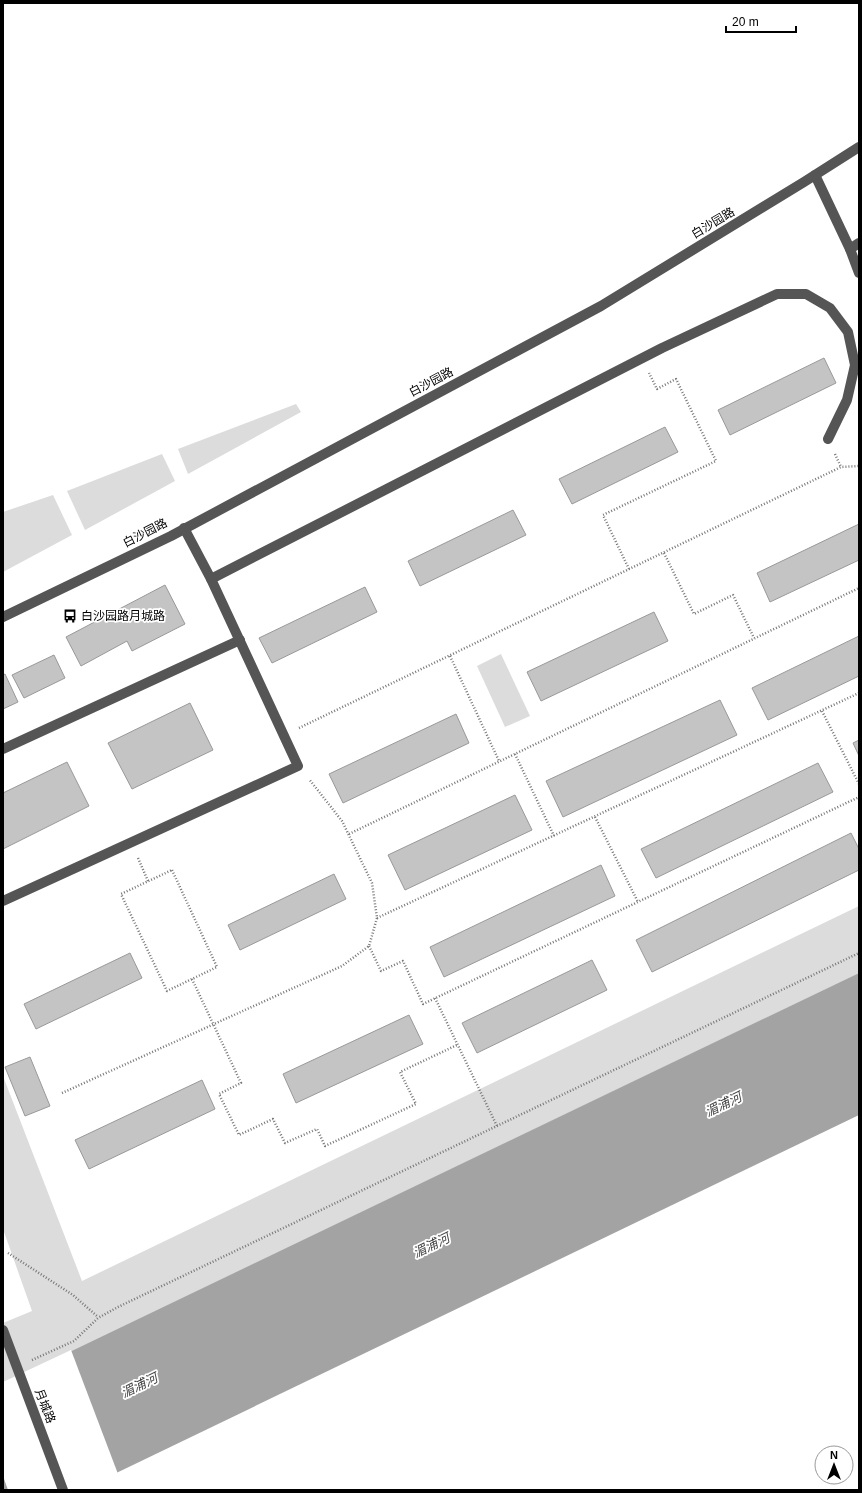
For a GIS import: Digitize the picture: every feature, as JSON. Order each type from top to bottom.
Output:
[{"type":"street","name":"白沙园路","points":[[3,617],[184,528],[601,306],[859,146]]},
{"type":"street","points":[[816,174],[850,249],[859,273]]},
{"type":"street","points":[[850,249],[859,243]]},
{"type":"street","points":[[212,580],[642,358],[777,294],[806,294],[830,308],[848,332],[855,365],[847,400],[828,439]]},
{"type":"street","points":[[3,901],[298,766],[212,580],[184,528]]},
{"type":"street","points":[[3,749],[240,640]]},
{"type":"street","name":"月城路","points":[[3,1330],[63,1490]]},
{"type":"path","points":[[629,569],[603,516],[716,461],[676,379],[657,389],[642,358]]},
{"type":"path","points":[[284,736],[841,468],[859,466]]},
{"type":"path","points":[[664,553],[694,614],[733,595],[754,638]]},
{"type":"path","points":[[349,834],[859,588]]},
{"type":"path","points":[[450,656],[499,761]]},
{"type":"path","points":[[377,918],[859,693]]},
{"type":"path","points":[[822,710],[859,784]]},
{"type":"path","points":[[515,754],[554,836]]},
{"type":"path","points":[[62,1093],[342,966],[369,946],[377,918],[372,883],[342,820],[298,766]]},
{"type":"path","points":[[369,946],[381,971],[403,961],[423,1004],[859,797]]},
{"type":"path","points":[[595,817],[638,902]]},
{"type":"path","points":[[131,842],[148,881]]},
{"type":"path","points":[[172,870],[217,967],[167,991],[121,894],[148,881],[172,870]]},
{"type":"path","points":[[31,1361],[74,1341],[98,1318],[118,1307],[859,952]]},
{"type":"path","points":[[192,979],[241,1084],[219,1094],[239,1135],[273,1119],[285,1143],[317,1129],[325,1146],[416,1104],[400,1072],[457,1045]]},
{"type":"path","points":[[435,998],[497,1126]]},
{"type":"path","points":[[8,1253],[73,1294],[98,1318]]},
{"type":"shaded area","points":[[296,404],[301,412],[188,474],[178,449]]},
{"type":"shaded area","points":[[162,454],[175,481],[85,530],[67,491]]},
{"type":"shaded area","points":[[53,495],[72,535],[3,572],[3,512]]},
{"type":"shaded area","points":[[501,654],[530,716],[505,727],[477,666]]},
{"type":"shaded area","points":[[859,906],[859,973],[3,1385],[3,1323],[32,1311],[3,1229],[3,1076],[82,1281]]},
{"type":"water","name":"湄浦河","points":[[859,973],[859,1115],[81,1490],[3,1490],[3,1384]]},
{"type":"pier","points":[[71,1350],[118,1474],[86,1490],[8,1490],[3,1476],[3,1382]]},
{"type":"building","points":[[824,358],[836,383],[730,435],[718,410]]},
{"type":"building","points":[[665,427],[678,452],[572,504],[559,479]]},
{"type":"building","points":[[513,510],[526,535],[420,586],[408,561]]},
{"type":"building","points":[[859,524],[859,560],[770,602],[757,573]]},
{"type":"building","points":[[165,585],[185,624],[132,651],[127,641],[81,666],[66,637]]},
{"type":"building","points":[[365,587],[377,612],[272,663],[259,638]]},
{"type":"building","points":[[654,612],[668,641],[541,701],[527,672]]},
{"type":"building","points":[[859,636],[859,676],[768,720],[752,688]]},
{"type":"building","points":[[54,655],[65,678],[24,698],[12,675]]},
{"type":"building","points":[[5,674],[18,702],[3,709],[3,675]]},
{"type":"building","points":[[720,700],[737,735],[563,817],[546,781]]},
{"type":"building","points":[[190,703],[213,750],[132,789],[108,743]]},
{"type":"building","points":[[456,714],[469,743],[343,803],[329,774]]},
{"type":"building","points":[[859,740],[859,756],[853,743]]},
{"type":"building","points":[[67,762],[89,806],[3,849],[3,793]]},
{"type":"building","points":[[818,763],[833,792],[656,878],[641,849]]},
{"type":"building","points":[[515,795],[532,830],[405,890],[388,855]]},
{"type":"building","points":[[851,833],[859,849],[859,870],[652,972],[636,940]]},
{"type":"building","points":[[601,865],[615,896],[444,977],[430,947]]},
{"type":"building","points":[[334,874],[346,899],[240,950],[228,925]]},
{"type":"building","points":[[130,953],[142,978],[36,1029],[24,1004]]},
{"type":"building","points":[[592,960],[607,990],[477,1053],[462,1023]]},
{"type":"building","points":[[409,1015],[423,1044],[296,1103],[283,1074]]},
{"type":"building","points":[[30,1057],[50,1106],[25,1116],[5,1067]]},
{"type":"building","points":[[202,1080],[215,1109],[89,1169],[75,1140]]},
{"type":"place","name":"白沙园路月城路","points":[[70,616]]}]
